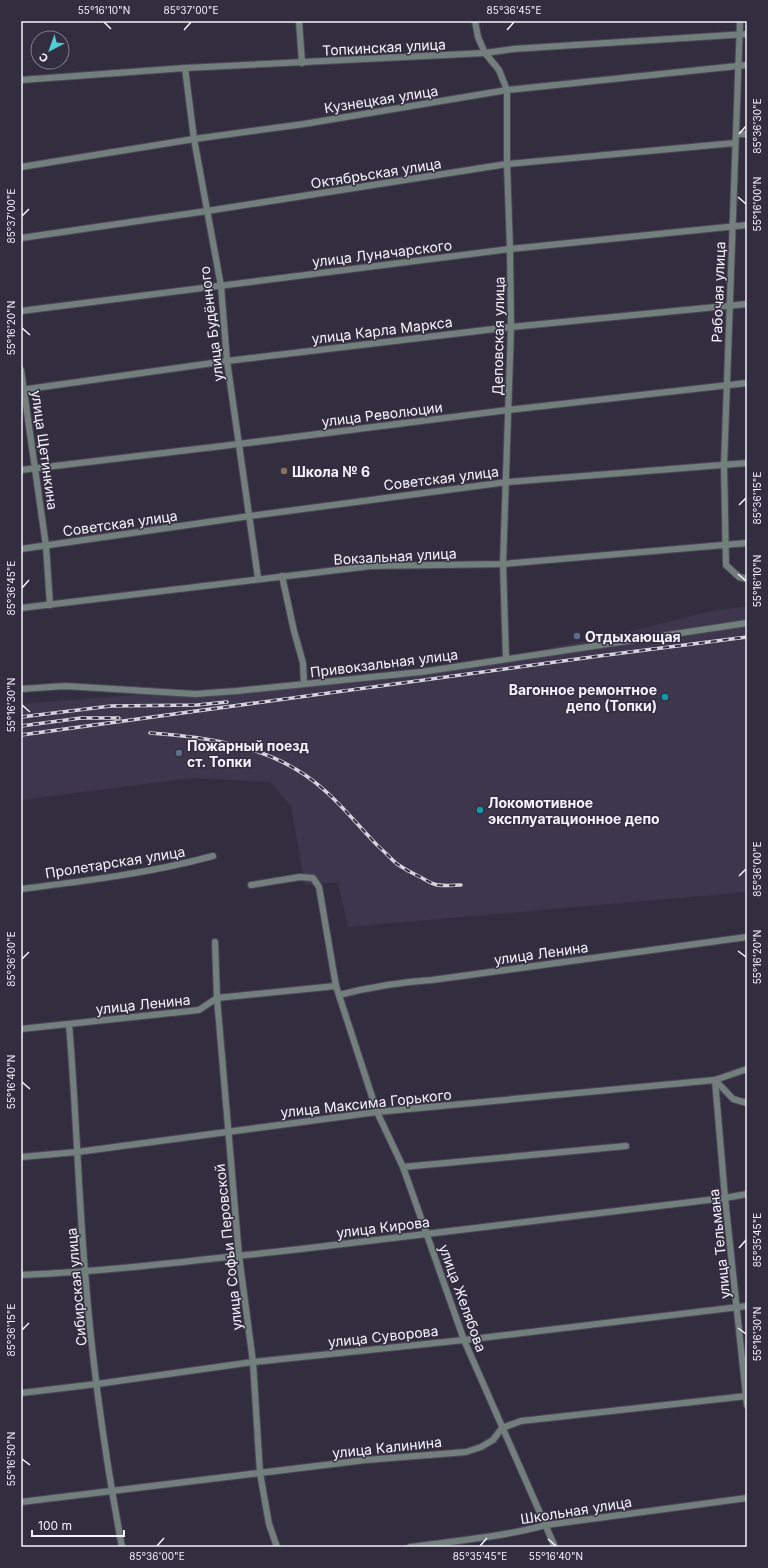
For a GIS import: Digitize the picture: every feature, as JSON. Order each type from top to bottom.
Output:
[{"type":"street","points":[[299,21],[302,63]]},
{"type":"street","name":"Деповская улица","points":[[475,21],[478,37],[485,53],[499,70],[507,90],[507,164],[511,327],[507,482],[503,564],[506,659]]},
{"type":"street","name":"Рабочая улица","points":[[740,21],[724,466],[726,564],[739,577],[747,579]]},
{"type":"street","name":"Топкинская улица","points":[[21,80],[185,68],[485,53],[513,49],[747,34]]},
{"type":"street","name":"Кузнецкая улица","points":[[21,168],[304,124],[507,90],[747,65]]},
{"type":"street","name":"улица Будённого","points":[[185,68],[194,140],[221,286],[227,361],[258,578]]},
{"type":"street","points":[[736,134],[747,134]]},
{"type":"street","name":"Октябрьская улица","points":[[21,238],[507,164],[735,143]]},
{"type":"street","name":"улица Луначарского","points":[[21,311],[510,249],[747,225]]},
{"type":"street","name":"улица Карла Маркса","points":[[22,390],[227,361],[511,327],[729,307],[747,304]]},
{"type":"street","name":"улица Щетинкина","points":[[21,370],[22,390],[36,468],[46,546],[50,605]]},
{"type":"street","name":"улица Революции","points":[[21,470],[508,410],[747,383]]},
{"type":"street","name":"Советская улица","points":[[21,549],[250,516],[507,482],[747,463]]},
{"type":"street","name":"Вокзальная улица","points":[[21,608],[258,578],[371,566],[503,564],[747,543]]},
{"type":"street","points":[[282,576],[294,631],[303,662],[304,684]]},
{"type":"street","name":"Привокзальная улица","points":[[21,689],[65,686],[195,694],[421,672],[747,623]]},
{"type":"street","name":"Пролетарская улица","points":[[21,890],[132,875],[213,856]]},
{"type":"street","name":"улица Желябова","points":[[251,885],[300,877],[313,878],[319,886],[336,986],[378,1112],[403,1167],[428,1234],[464,1340],[555,1547]]},
{"type":"street","name":"улица Ленина","points":[[339,994],[408,982],[747,937]]},
{"type":"street","name":"улица Софьи Перовской","points":[[215,942],[217,998],[239,1256],[252,1362],[260,1473],[269,1524],[277,1547]]},
{"type":"street","name":"улица Ленина","points":[[21,1029],[199,1010],[217,998],[336,986]]},
{"type":"street","name":"Сибирская улица","points":[[69,1024],[76,1111],[77,1152],[85,1272],[97,1384],[111,1492],[122,1547]]},
{"type":"street","name":"улица Максима Горького","points":[[21,1157],[77,1152],[378,1112],[715,1080],[747,1069]]},
{"type":"street","points":[[715,1080],[733,1099],[747,1103]]},
{"type":"street","name":"улица Тельмана","points":[[715,1080],[747,1405]]},
{"type":"street","points":[[403,1167],[626,1146]]},
{"type":"street","name":"улица Кирова","points":[[21,1275],[85,1272],[239,1256],[726,1198],[747,1194]]},
{"type":"street","name":"улица Суворова","points":[[21,1392],[97,1384],[252,1362],[464,1340],[747,1306]]},
{"type":"street","name":"улица Калинина","points":[[21,1502],[366,1460],[466,1452],[481,1447],[492,1440],[502,1428],[521,1422],[746,1396]]},
{"type":"street","name":"Школьная улица","points":[[410,1547],[466,1540],[546,1525],[747,1498]]},
{"type":"shaded area","points":[[747,606],[747,892],[348,927],[338,882],[305,885],[291,806],[270,782],[193,778],[21,800],[21,704],[421,672],[505,658],[622,633],[712,611]]},
{"type":"railway","points":[[21,735],[747,637]]},
{"type":"railway","points":[[21,717],[111,706],[197,705],[227,702]]},
{"type":"railway","points":[[21,726],[81,718],[119,718]]},
{"type":"railway","points":[[150,733],[191,737],[231,744],[250,749],[287,764],[315,782],[325,791],[397,864],[437,885],[461,885]]},
{"type":"place","name":"Школа № 6","points":[[284,471]]},
{"type":"place","name":"Отдыхающая","points":[[577,636]]},
{"type":"place","name":"Вагонное ремонтное депо (Топки)","points":[[665,697]]},
{"type":"place","name":"Пожарный поезд ст. Топки","points":[[179,753]]},
{"type":"place","name":"Локомотивное эксплуатационное депо","points":[[480,810]]}]
